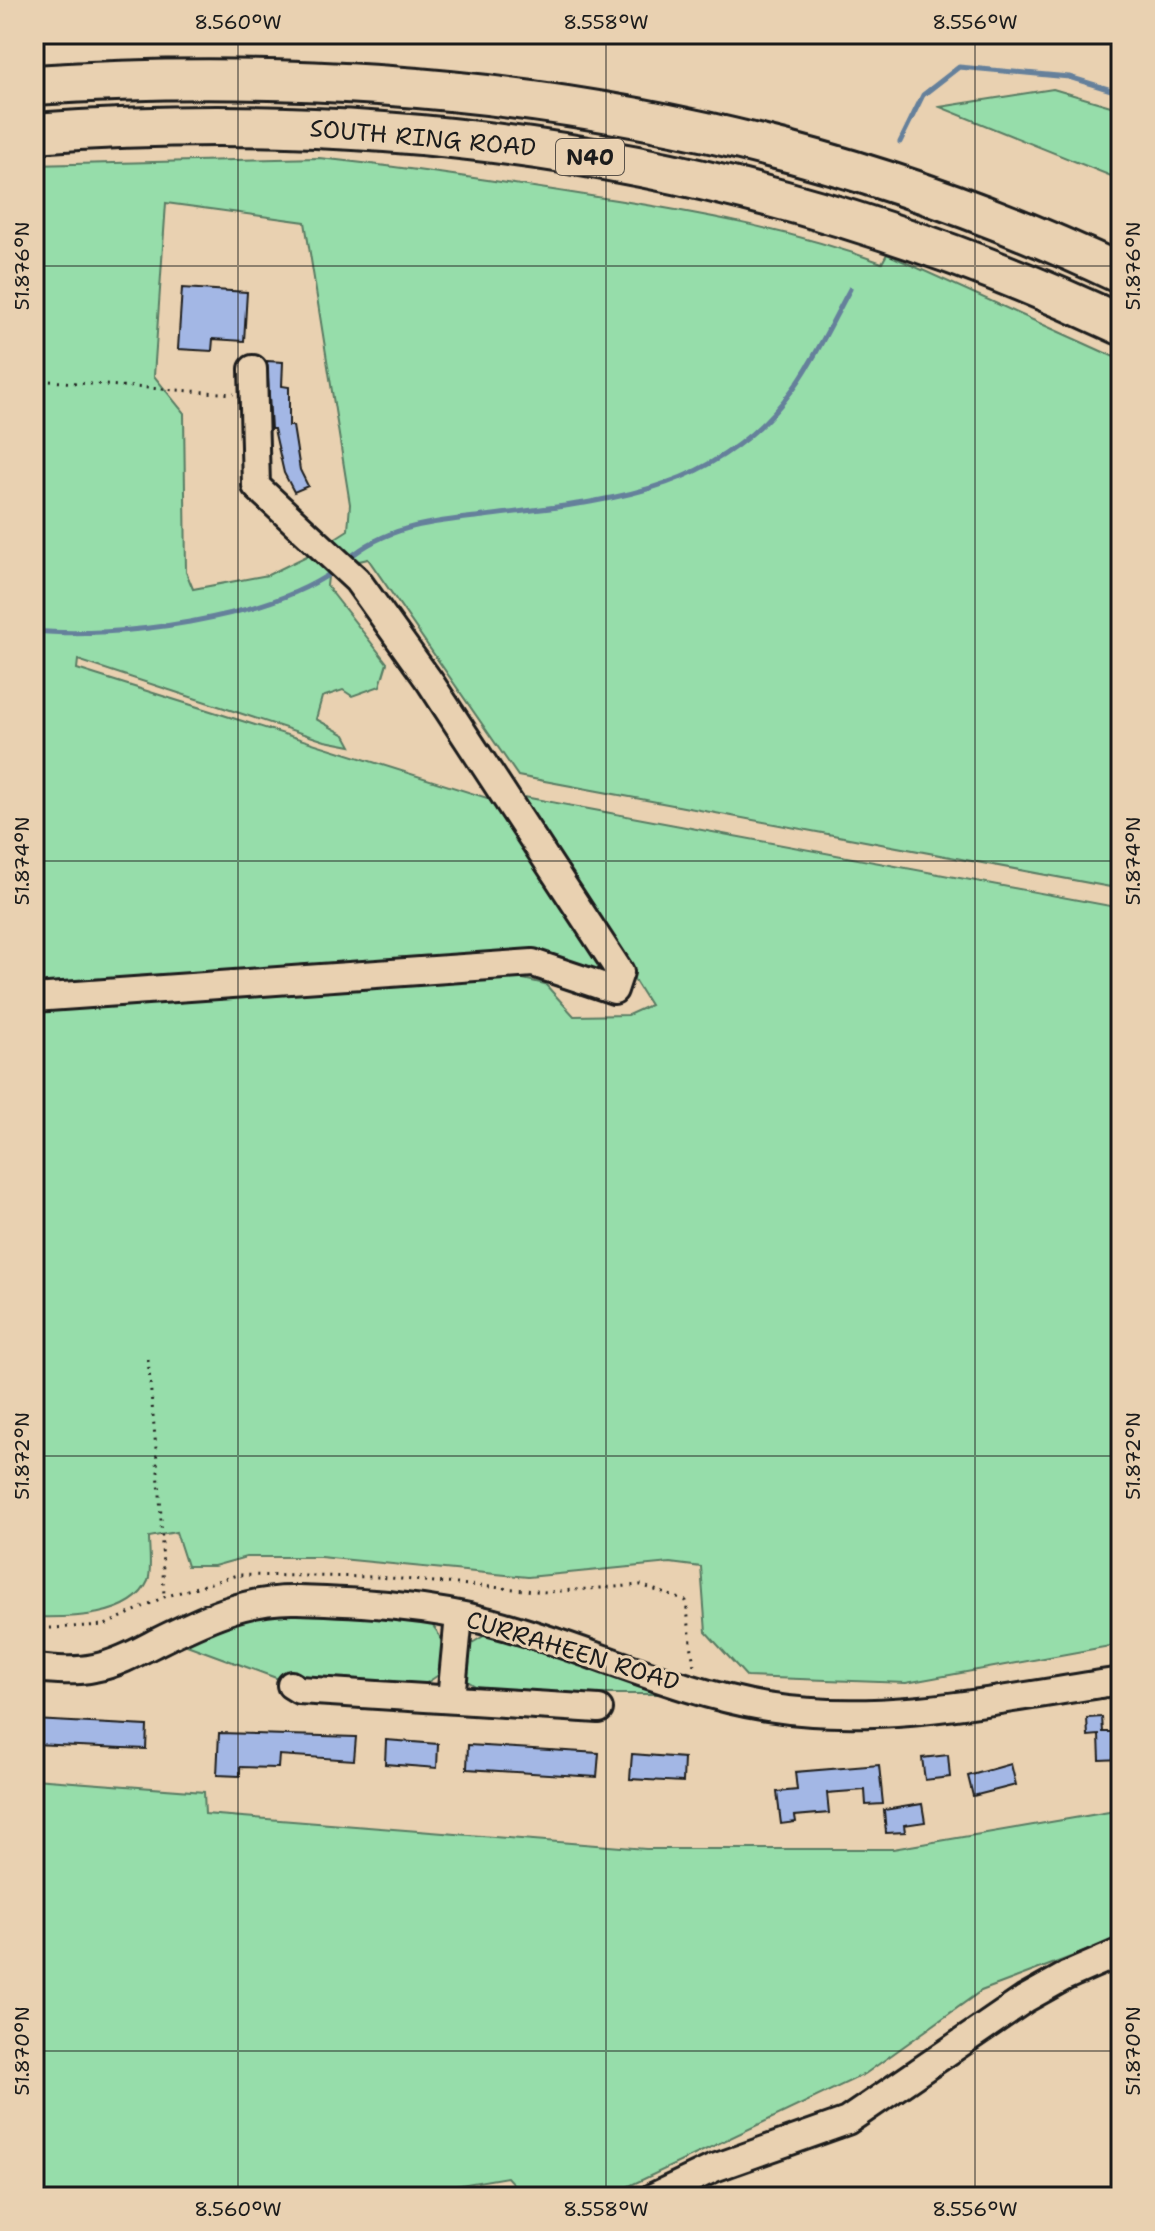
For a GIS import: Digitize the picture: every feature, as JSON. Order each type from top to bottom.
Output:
[{"type":"highway","name":"SOUTH RING ROAD","points":[[34,85],[211,78],[350,81],[489,94],[628,115],[856,173],[1013,228],[1121,274]]},
{"type":"highway","name":"SOUTH RING ROAD","points":[[34,133],[144,125],[347,127],[572,154],[688,176],[839,217],[995,272],[1121,325]]},
{"type":"street","points":[[34,998],[533,963],[614,990],[620,972],[430,682],[357,580],[256,486],[253,369]]},
{"type":"street","name":"CURRAHEEN ROAD","points":[[34,1668],[94,1669],[123,1660],[225,1611],[263,1600],[373,1604],[459,1616],[526,1633],[718,1695],[766,1707],[818,1713],[922,1710],[1121,1681]]},
{"type":"street","points":[[451,1699],[459,1616]]},
{"type":"street","points":[[291,1685],[299,1690],[599,1709]]},
{"type":"street","points":[[653,2197],[714,2168],[847,2121],[1025,1999],[1066,1976],[1121,1952]]},
{"type":"path","points":[[34,380],[254,396]]},
{"type":"path","points":[[148,1359],[160,1494],[164,1597]]},
{"type":"green space","points":[[1053,89],[1121,109],[1121,180],[940,107]]},
{"type":"green space","points":[[319,158],[670,209],[777,231],[882,263],[887,254],[1121,360],[1121,889],[518,776],[368,559],[329,568],[327,586],[387,663],[380,686],[352,696],[343,690],[322,697],[316,719],[345,735],[351,746],[325,741],[78,660],[77,669],[497,801],[608,974],[599,979],[537,959],[34,991],[34,165]],"holes":[[[166,203],[305,222],[350,504],[348,530],[309,555],[268,575],[193,589],[186,572],[184,413],[154,376]]]},
{"type":"green space","points":[[519,796],[1121,908],[1121,1644],[906,1683],[747,1677],[706,1632],[701,1567],[670,1563],[528,1577],[320,1557],[246,1557],[214,1566],[187,1566],[176,1532],[149,1537],[148,1581],[140,1593],[128,1602],[114,1609],[81,1616],[34,1617],[34,1010],[510,976],[545,984],[574,1016],[628,1015],[650,1005]]},
{"type":"green space","points":[[281,1608],[426,1619],[433,1625],[442,1644],[440,1674],[422,1686],[311,1680],[291,1670],[279,1679],[184,1644],[192,1633]]},
{"type":"green space","points":[[492,1631],[681,1694],[568,1694],[477,1687],[466,1680],[467,1646]]},
{"type":"green space","points":[[34,1779],[204,1792],[205,1814],[646,1849],[893,1849],[1121,1810],[1121,1938],[981,1991],[865,2074],[606,2197],[525,2197],[507,2177],[391,2197],[34,2197]]},
{"type":"building","points":[[182,288],[247,292],[244,341],[213,339],[212,351],[178,349]]},
{"type":"building","points":[[267,361],[283,362],[282,386],[289,387],[289,426],[293,426],[300,470],[308,486],[294,492],[284,473],[274,429],[271,429]]},
{"type":"building","points":[[1102,1717],[1103,1732],[1121,1732],[1121,1759],[1100,1760],[1099,1735],[1088,1736],[1087,1718]]},
{"type":"building","points":[[34,1720],[147,1726],[146,1749],[34,1744]]},
{"type":"building","points":[[219,1733],[356,1737],[354,1760],[279,1755],[278,1768],[240,1767],[240,1776],[217,1775]]},
{"type":"building","points":[[386,1740],[438,1744],[437,1768],[385,1764]]},
{"type":"building","points":[[468,1745],[599,1753],[597,1777],[467,1769]]},
{"type":"building","points":[[632,1754],[684,1758],[683,1782],[630,1779]]},
{"type":"building","points":[[948,1755],[950,1777],[925,1780],[922,1758]]},
{"type":"building","points":[[1011,1764],[1016,1785],[973,1796],[968,1776]]},
{"type":"building","points":[[879,1765],[883,1804],[866,1805],[865,1790],[827,1793],[829,1813],[795,1816],[796,1822],[781,1824],[777,1792],[797,1790],[795,1772]]},
{"type":"building","points":[[922,1804],[925,1822],[904,1825],[905,1832],[886,1833],[884,1810]]},
{"type":"waterway","points":[[900,142],[923,95],[959,67],[1069,77],[1121,93]]},
{"type":"waterway","points":[[348,559],[379,539],[412,527],[614,497],[654,487],[693,472],[729,452],[762,425],[793,389],[850,289]]},
{"type":"waterway","points":[[34,631],[106,632],[190,622],[270,602],[305,588],[334,571]]}]
